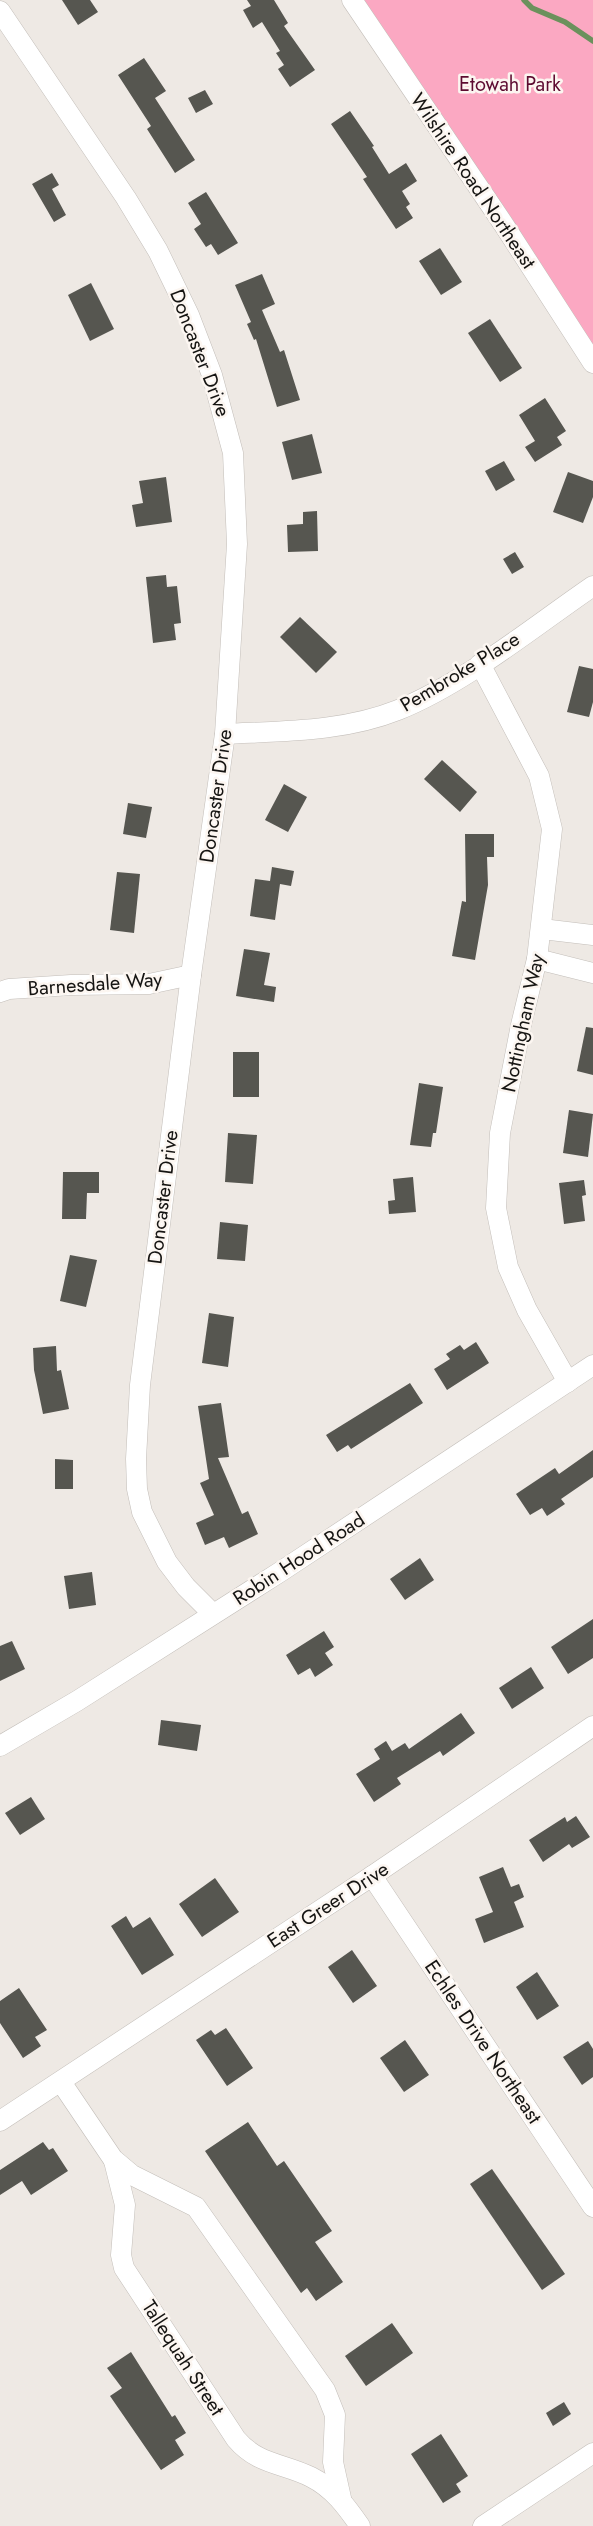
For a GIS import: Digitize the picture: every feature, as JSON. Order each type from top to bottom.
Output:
[{"type":"street","name":"Wilshire Road Northeast","points":[[352,0],[498,217],[593,363]]},
{"type":"street","name":"Doncaster Drive","points":[[0,11],[126,198],[158,251],[189,315],[212,374],[233,453],[236,496],[236,544],[225,734],[191,975],[140,1385],[137,1488],[142,1512],[168,1562],[186,1587],[213,1614]]},
{"type":"street","name":"Pembroke Place","points":[[225,734],[312,730],[364,720],[397,710],[436,691],[480,664],[593,586]]},
{"type":"street","name":"Nottingham Way","points":[[480,664],[535,768],[548,808],[552,830],[542,929],[537,959],[521,1025],[500,1133],[496,1208],[508,1267],[531,1319],[568,1382]]},
{"type":"street","points":[[542,929],[593,935]]},
{"type":"street","points":[[537,959],[593,973]]},
{"type":"street","name":"Barnesdale Way","points":[[0,992],[9,989],[70,985],[149,984],[191,975]]},
{"type":"street","name":"Robin Hood Road","points":[[0,1746],[77,1701],[213,1614],[593,1365]]},
{"type":"street","name":"East Greer Drive","points":[[0,2121],[372,1876],[593,1726]]},
{"type":"street","name":"Echles Drive Northeast","points":[[372,1876],[593,2207]]},
{"type":"street","name":"Tallequah Street","points":[[61,2082],[113,2159],[132,2175],[196,2207],[325,2390],[334,2415],[333,2462],[341,2498]]},
{"type":"street","name":"Tallequah Street","points":[[113,2159],[125,2205],[121,2255],[124,2268],[236,2439],[246,2450],[258,2458],[313,2478],[341,2498],[360,2526]]},
{"type":"street","points":[[483,2526],[593,2454]]},
{"type":"green space","name":"Etowah Park","points":[[352,0],[593,0],[593,361]]},
{"type":"building","points":[[62,0],[90,0],[98,12],[78,25]]},
{"type":"building","points":[[247,0],[274,0],[288,23],[284,26],[315,70],[290,87],[278,69],[284,65],[276,53],[280,51],[262,22],[253,28],[243,10],[251,6]]},
{"type":"building","points":[[144,58],[166,91],[155,98],[195,160],[175,173],[147,129],[151,126],[118,75]]},
{"type":"building","points":[[205,90],[213,104],[196,113],[188,98]]},
{"type":"building","points":[[350,111],[374,146],[372,147],[389,174],[406,163],[417,181],[402,191],[410,204],[406,207],[413,218],[396,229],[363,179],[367,177],[331,124]]},
{"type":"building","points":[[52,173],[59,185],[52,189],[66,215],[54,222],[32,184]]},
{"type":"building","points":[[206,192],[238,243],[218,255],[211,244],[206,247],[194,229],[201,224],[188,203]]},
{"type":"building","points":[[440,248],[462,282],[441,295],[419,261]]},
{"type":"building","points":[[262,274],[275,304],[262,310],[280,352],[284,350],[300,400],[277,407],[256,339],[254,340],[247,324],[251,322],[235,285]]},
{"type":"building","points":[[91,283],[114,329],[90,341],[68,295]]},
{"type":"building","points":[[490,319],[522,368],[500,382],[468,333]]},
{"type":"building","points":[[545,398],[566,431],[557,437],[562,445],[535,462],[525,447],[535,441],[519,415]]},
{"type":"building","points":[[312,434],[322,473],[292,480],[282,442]]},
{"type":"building","points":[[504,461],[515,480],[496,491],[485,471]]},
{"type":"building","points":[[568,472],[593,481],[593,497],[583,523],[553,512]]},
{"type":"building","points":[[166,477],[172,522],[136,527],[132,505],[143,503],[139,481]]},
{"type":"building","points":[[317,511],[318,551],[288,552],[287,525],[303,524],[303,512]]},
{"type":"building","points":[[515,552],[524,567],[512,574],[503,559]]},
{"type":"building","points":[[166,575],[167,587],[177,586],[181,623],[174,624],[176,640],[153,643],[146,577]]},
{"type":"building","points":[[300,617],[337,652],[316,673],[280,637]]},
{"type":"building","points":[[579,666],[593,669],[593,702],[589,717],[567,712]]},
{"type":"building","points":[[442,760],[477,792],[460,812],[424,779]]},
{"type":"building","points":[[284,784],[307,797],[288,832],[265,820]]},
{"type":"building","points":[[128,803],[152,807],[146,838],[123,834]]},
{"type":"building","points":[[465,834],[494,834],[494,857],[487,857],[488,885],[475,960],[452,956],[462,901],[466,902]]},
{"type":"building","points":[[272,867],[294,871],[291,886],[280,884],[275,920],[250,916],[255,879],[270,881]]},
{"type":"building","points":[[117,872],[140,874],[134,933],[110,930]]},
{"type":"building","points":[[244,949],[270,953],[264,985],[276,987],[274,1002],[236,996]]},
{"type":"building","points":[[586,1027],[593,1028],[593,1075],[577,1071]]},
{"type":"building","points":[[233,1052],[259,1052],[259,1097],[233,1097]]},
{"type":"building","points":[[419,1083],[443,1087],[436,1133],[433,1133],[431,1147],[410,1145]]},
{"type":"building","points":[[569,1110],[593,1114],[588,1157],[563,1153]]},
{"type":"building","points":[[228,1133],[257,1135],[253,1184],[225,1182]]},
{"type":"building","points":[[63,1172],[99,1172],[99,1193],[87,1193],[86,1219],[62,1219]]},
{"type":"building","points":[[413,1177],[416,1212],[389,1214],[388,1201],[395,1200],[393,1179]]},
{"type":"building","points":[[584,1180],[586,1195],[582,1196],[585,1221],[564,1224],[559,1183]]},
{"type":"building","points":[[220,1222],[248,1225],[245,1261],[217,1259]]},
{"type":"building","points":[[70,1255],[97,1260],[86,1307],[60,1301]]},
{"type":"building","points":[[209,1313],[234,1317],[228,1367],[202,1363]]},
{"type":"building","points":[[476,1342],[489,1363],[447,1390],[434,1369],[450,1359],[446,1354],[460,1345],[464,1350]]},
{"type":"building","points":[[56,1346],[57,1371],[61,1370],[69,1409],[43,1414],[34,1370],[33,1348]]},
{"type":"building","points":[[410,1383],[423,1403],[351,1449],[348,1445],[337,1452],[326,1435]]},
{"type":"building","points":[[221,1403],[229,1457],[218,1458],[242,1514],[248,1511],[258,1534],[229,1548],[224,1537],[205,1545],[196,1523],[214,1515],[200,1483],[209,1479],[198,1406]]},
{"type":"building","points":[[593,1450],[593,1477],[561,1499],[565,1504],[547,1516],[542,1508],[530,1515],[516,1494],[555,1468],[559,1474]]},
{"type":"building","points":[[55,1459],[73,1460],[73,1489],[55,1489]]},
{"type":"building","points":[[420,1558],[434,1580],[405,1600],[390,1579]]},
{"type":"building","points":[[92,1572],[96,1605],[69,1609],[64,1576]]},
{"type":"building","points":[[593,1619],[593,1658],[568,1674],[551,1647]]},
{"type":"building","points":[[324,1631],[334,1647],[325,1653],[333,1665],[315,1677],[310,1668],[298,1675],[286,1655]]},
{"type":"building","points":[[12,1641],[25,1669],[0,1681],[0,1646]]},
{"type":"building","points":[[531,1667],[544,1688],[512,1709],[499,1688]]},
{"type":"building","points":[[461,1713],[475,1733],[443,1756],[440,1751],[397,1778],[401,1784],[374,1802],[356,1774],[380,1759],[374,1749],[386,1741],[392,1751],[405,1743],[409,1749]]},
{"type":"building","points":[[161,1720],[201,1725],[197,1751],[158,1745]]},
{"type":"building","points":[[31,1797],[45,1819],[20,1835],[5,1813]]},
{"type":"building","points":[[576,1816],[590,1837],[572,1848],[569,1844],[543,1862],[529,1840],[565,1817],[567,1822]]},
{"type":"building","points":[[503,1867],[511,1887],[519,1884],[524,1897],[514,1902],[524,1927],[484,1943],[475,1919],[493,1912],[479,1877]]},
{"type":"building","points":[[215,1878],[239,1912],[202,1937],[179,1904]]},
{"type":"building","points":[[126,1916],[133,1928],[150,1917],[174,1955],[142,1975],[111,1926]]},
{"type":"building","points":[[352,1950],[377,1986],[353,2003],[328,1967]]},
{"type":"building","points":[[537,1972],[559,2006],[537,2020],[516,1987]]},
{"type":"building","points":[[19,1988],[47,2030],[35,2037],[41,2046],[23,2058],[0,2023],[0,2001]]},
{"type":"building","points":[[226,2028],[253,2068],[227,2086],[196,2040],[211,2030],[215,2035]]},
{"type":"building","points":[[405,2040],[429,2075],[404,2092],[380,2058]]},
{"type":"building","points":[[588,2041],[593,2049],[593,2077],[582,2085],[563,2057]]},
{"type":"building","points":[[248,2122],[277,2166],[284,2161],[332,2231],[315,2242],[343,2282],[316,2301],[307,2288],[301,2293],[205,2151]]},
{"type":"building","points":[[43,2142],[49,2150],[53,2148],[68,2171],[31,2195],[22,2181],[0,2195],[0,2170]]},
{"type":"building","points":[[492,2169],[565,2274],[542,2290],[470,2184]]},
{"type":"building","points":[[392,2323],[413,2353],[366,2386],[345,2356]]},
{"type":"building","points":[[131,2352],[172,2417],[175,2415],[186,2433],[175,2440],[184,2455],[161,2470],[110,2396],[122,2388],[107,2368]]},
{"type":"building","points":[[564,2402],[571,2414],[553,2426],[546,2413]]},
{"type":"building","points":[[441,2434],[468,2476],[456,2484],[461,2492],[443,2503],[411,2454]]},
{"type":"waterway","points":[[524,0],[532,8],[565,22],[593,41]]}]
